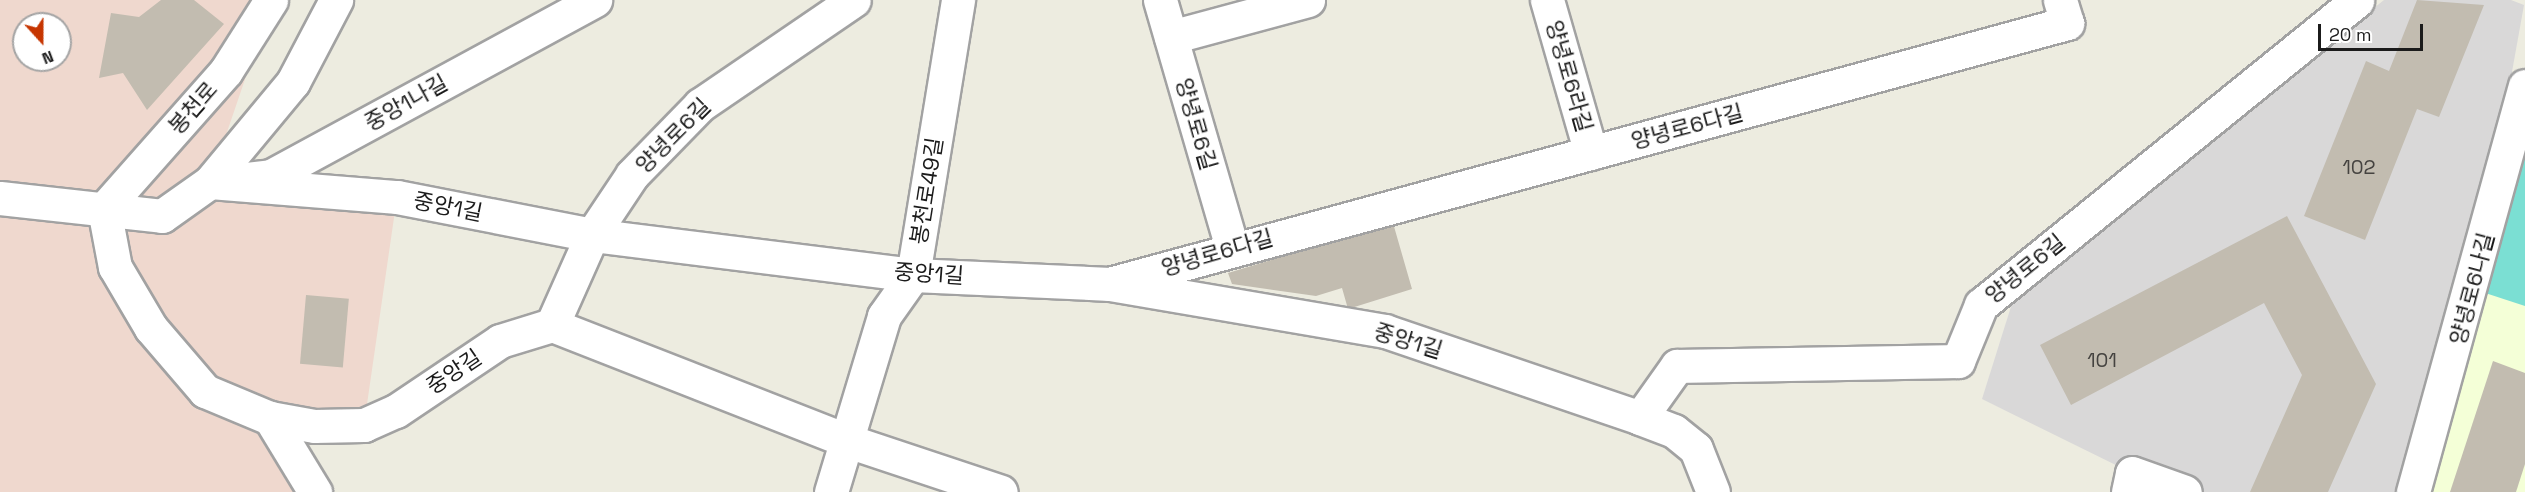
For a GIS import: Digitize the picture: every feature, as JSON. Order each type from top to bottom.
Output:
[{"type":"street","name":"봉천로","points":[[104,209],[226,71],[271,0]]},
{"type":"street","points":[[0,198],[162,216],[210,182],[293,82],[336,0]]},
{"type":"street","name":"중앙1나길","points":[[210,182],[271,176],[596,0]]},
{"type":"street","name":"양녕로6길","points":[[552,325],[592,234],[632,176],[700,105],[854,0]]},
{"type":"street","name":"봉천로49길","points":[[831,492],[884,316],[913,275],[958,0]]},
{"type":"street","name":"양녕로6길","points":[[1160,0],[1232,248]]},
{"type":"street","points":[[1171,37],[1308,0]]},
{"type":"street","name":"양녕로6라길","points":[[1547,0],[1591,153]]},
{"type":"street","name":"양녕로6다길","points":[[1110,284],[1232,248],[2067,23],[2060,0]]},
{"type":"street","name":"양녕로6길","points":[[1640,418],[1677,366],[1958,361],[1981,304],[2356,0]]},
{"type":"street","name":"양녕로6나길","points":[[2413,492],[2525,86]]},
{"type":"street","name":"중앙1길","points":[[210,182],[397,197],[592,234],[913,275],[1110,284],[1385,331],[1674,431],[1696,449],[1709,471],[1713,492]]},
{"type":"street","name":"중앙길","points":[[104,209],[115,267],[151,328],[205,391],[270,418],[314,426],[364,424],[396,411],[500,341],[552,325]]},
{"type":"street","points":[[552,325],[845,440],[1000,492]]},
{"type":"street","points":[[270,418],[315,492]]},
{"type":"street","points":[[2130,483],[2186,492]]},
{"type":"shaded area","points":[[0,0],[272,0],[210,182],[397,197],[364,425],[271,418],[315,492],[0,492]]},
{"type":"shaded area","points":[[2384,0],[2511,0],[2524,5],[2473,289],[2413,492],[2185,492],[2132,473],[1982,399],[2014,297]]},
{"type":"shaded area","points":[[2525,143],[2525,492],[2413,492]]},
{"type":"shaded area","points":[[2525,143],[2525,306],[2473,289]]},
{"type":"building","points":[[161,0],[194,0],[224,24],[147,110],[123,73],[99,78],[111,13],[139,17]]},
{"type":"building","points":[[2417,0],[2484,5],[2439,117],[2417,109],[2365,240],[2304,216],[2366,61],[2389,71]]},
{"type":"building","points":[[2287,216],[2376,384],[2328,492],[2250,492],[2302,375],[2264,303],[2071,405],[2040,345]]},
{"type":"building","points":[[1393,223],[1412,289],[1348,309],[1342,288],[1316,296],[1232,284],[1228,273]]},
{"type":"building","points":[[306,295],[349,299],[343,367],[300,364]]},
{"type":"building","points":[[2493,361],[2525,373],[2525,464],[2516,492],[2450,492]]}]
